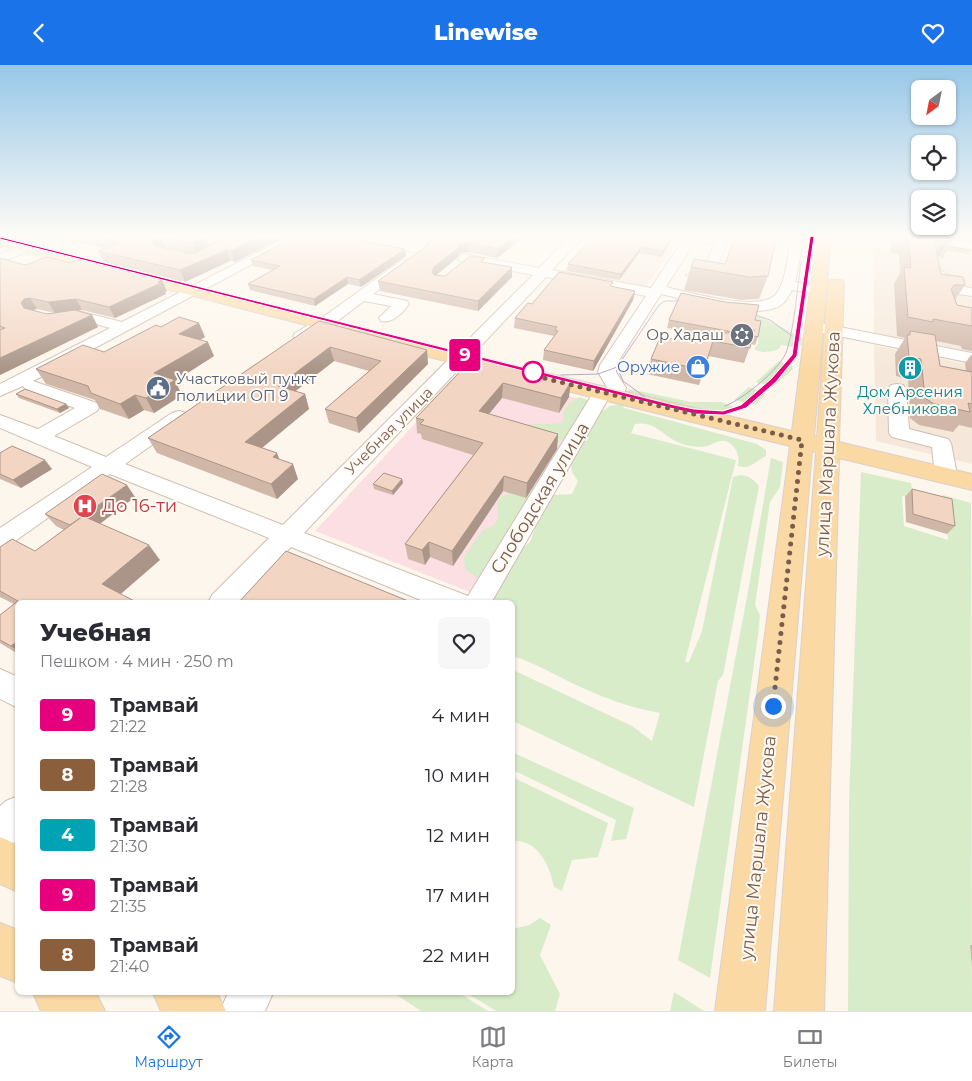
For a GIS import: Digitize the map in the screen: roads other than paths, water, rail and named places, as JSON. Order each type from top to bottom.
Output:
[{"type":"main road","points":[[155,281],[460,359],[972,482]]},
{"type":"main road","name":"улица Маршала Жукова","points":[[799,1011],[815,443],[814,327],[819,281]]},
{"type":"main road","name":"улица Маршала Жукова","points":[[740,1011],[815,443],[834,331],[837,281]]},
{"type":"main road","points":[[0,858],[15,869]]},
{"type":"main road","points":[[0,945],[15,958]]},
{"type":"main road","points":[[60,995],[80,1011]]},
{"type":"main road","points":[[179,995],[201,1011]]},
{"type":"street","points":[[0,391],[213,281]]},
{"type":"street","points":[[287,345],[381,281]]},
{"type":"street","name":"Учебная улица","points":[[224,600],[534,281]]},
{"type":"street","points":[[597,281],[761,307],[772,305],[782,297],[789,281]]},
{"type":"street","points":[[608,394],[617,389],[607,372],[608,365],[662,281]]},
{"type":"street","points":[[942,281],[943,288],[972,292]]},
{"type":"street","points":[[788,285],[818,290]]},
{"type":"street","points":[[361,296],[402,304],[386,317]]},
{"type":"street","points":[[95,313],[127,325]]},
{"type":"street","points":[[46,317],[61,320],[82,316],[127,325]]},
{"type":"street","points":[[814,327],[972,358]]},
{"type":"street","points":[[32,386],[90,407],[39,437]]},
{"type":"street","points":[[897,389],[899,433],[941,443],[946,475]]},
{"type":"street","name":"Слободская улица","points":[[479,600],[608,394]]},
{"type":"street","points":[[0,540],[197,405]]},
{"type":"street","points":[[0,421],[450,600]]},
{"type":"street","points":[[0,683],[15,692]]},
{"type":"street","points":[[0,831],[15,816]]},
{"type":"street","points":[[242,1011],[251,995]]},
{"type":"tram line","points":[[169,281],[674,407],[717,413],[728,412],[749,403],[772,382],[795,355],[806,281]]},
{"type":"tram line","name":"9","points":[[169,281],[674,407],[710,413],[724,413],[744,407],[774,381],[791,362],[795,355],[805,281]]},
{"type":"tram line","points":[[791,335],[799,281]]},
{"type":"tram line","points":[[617,367],[659,305],[665,301],[692,301]]},
{"type":"tram line","points":[[744,311],[770,320],[791,335]]},
{"type":"tram line","points":[[725,406],[761,383],[770,374],[784,357],[791,335]]},
{"type":"tram line","points":[[561,375],[598,374],[617,367]]},
{"type":"tram line","points":[[617,367],[623,381],[645,397]]},
{"type":"place","name":"Ор Хадаш","points":[[742,335]]},
{"type":"place","name":"Оружие","points":[[698,367]]},
{"type":"place","name":"Дом Арсения Хлебникова","points":[[910,368]]},
{"type":"place","name":"Участковый пункт полиции ОП 9","points":[[158,388]]},
{"type":"place","name":"До 16-ти","points":[[85,506]]}]
